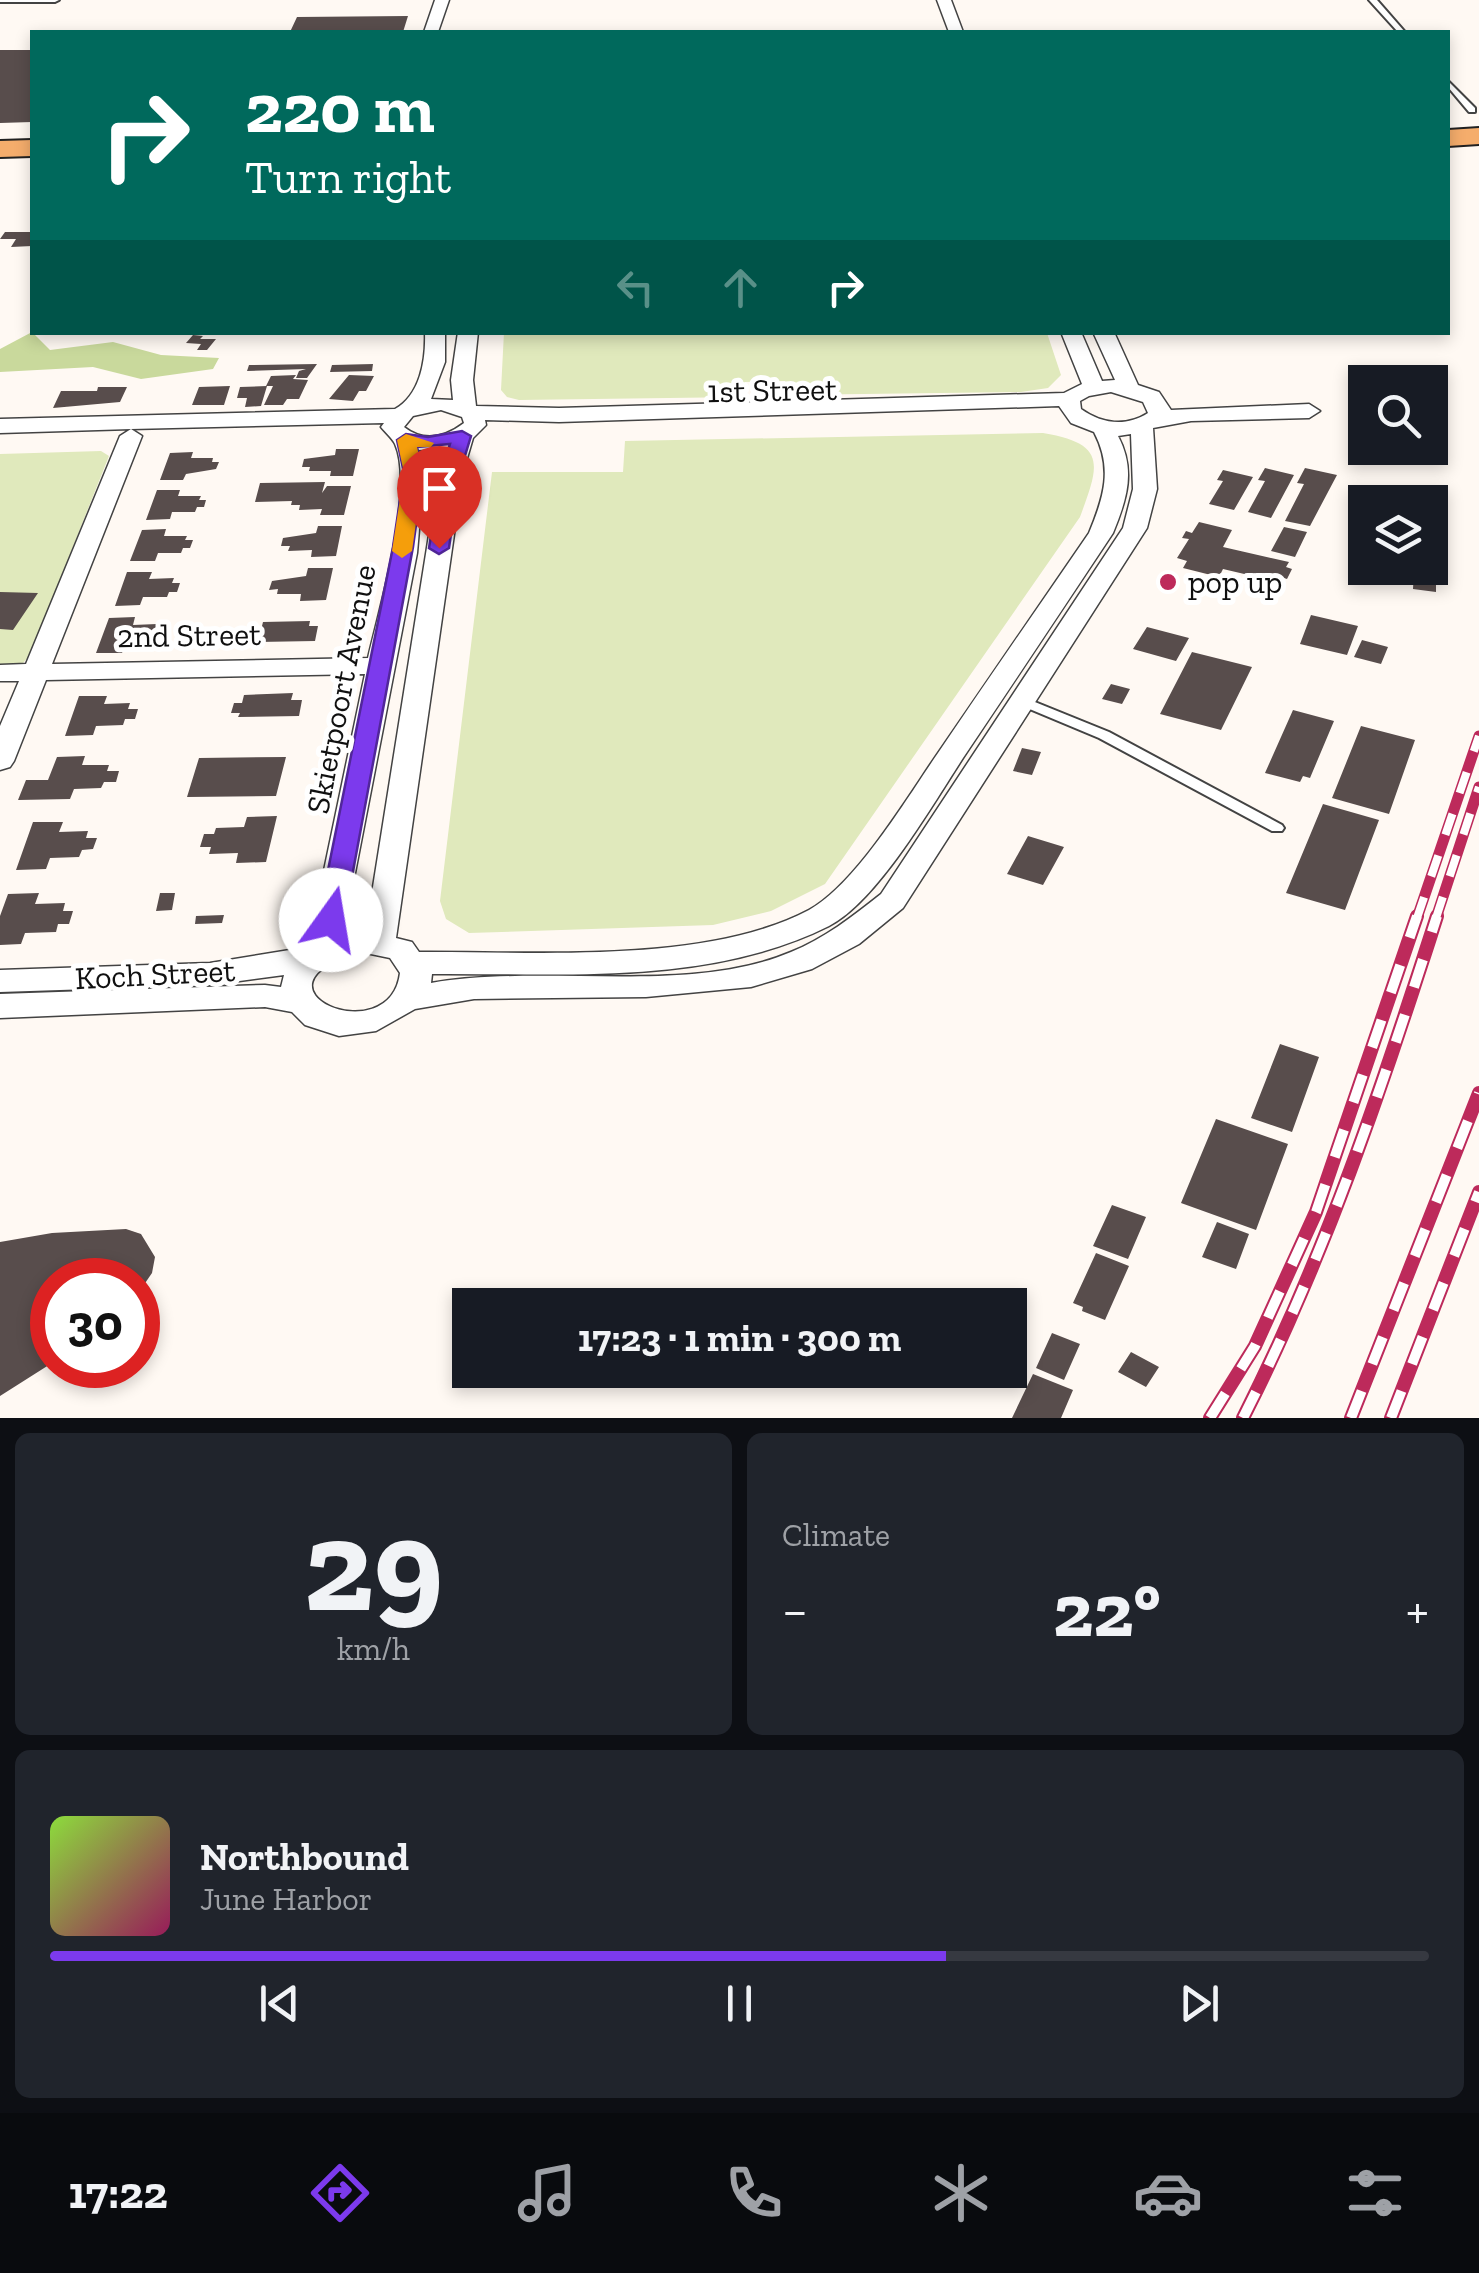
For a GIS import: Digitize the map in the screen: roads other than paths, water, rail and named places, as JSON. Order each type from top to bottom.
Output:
[{"type":"main road","points":[[1450,134],[1471,120]]},
{"type":"main road","points":[[0,149],[30,148]]},
{"type":"main road","points":[[0,168],[30,168]]},
{"type":"street","points":[[432,30],[442,0]]},
{"type":"street","points":[[944,0],[955,30]]},
{"type":"street","name":"Skietpoort Avenue","points":[[316,955],[339,890],[414,473],[403,424],[430,381],[437,352],[436,335]]},
{"type":"street","points":[[380,942],[450,472],[467,422],[462,380],[468,335]]},
{"type":"street","points":[[413,963],[614,961],[733,950],[788,932],[848,898],[915,808],[1101,533],[1114,504],[1119,458],[1082,414],[1094,387],[1073,335]]},
{"type":"street","points":[[407,999],[481,988],[667,985],[746,978],[816,958],[866,927],[892,901],[1135,528],[1144,490],[1149,414],[1129,388],[1103,335]]},
{"type":"street","points":[[1094,387],[1129,388]]},
{"type":"street","points":[[0,439],[403,424],[442,403],[467,422]]},
{"type":"street","name":"1st Street","points":[[467,422],[1191,414],[1306,405]]},
{"type":"street","points":[[0,426],[403,424],[428,443],[467,422]]},
{"type":"street","points":[[0,761],[130,436]]},
{"type":"street","name":"2nd Street","points":[[0,673],[380,666]]},
{"type":"street","points":[[380,942],[401,950],[413,963],[416,981],[407,999],[388,1014],[362,1023],[335,1024],[312,1016],[298,1002],[295,988],[299,973],[316,955],[341,944],[380,942]]},
{"type":"street","name":"Koch Street","points":[[0,981],[210,974],[316,955]]},
{"type":"street","name":"Koch Street","points":[[0,1006],[265,996],[298,1002]]},
{"type":"lane","points":[[0,0],[55,0]]},
{"type":"lane","points":[[1373,0],[1400,30]]},
{"type":"lane","points":[[1450,86],[1471,120]]},
{"type":"lane","points":[[1025,702],[1104,735],[1277,828]]},
{"type":"railway","points":[[1417,918],[1479,736]]},
{"type":"railway","points":[[1436,918],[1479,787]]},
{"type":"railway","points":[[1210,1418],[1255,1346],[1316,1212],[1417,916]]},
{"type":"railway","points":[[1243,1418],[1300,1295],[1350,1171],[1437,916]]},
{"type":"railway","points":[[1351,1418],[1479,1093]]},
{"type":"railway","points":[[1391,1418],[1479,1192]]},
{"type":"place","name":"pop up","points":[[1168,582]]}]
